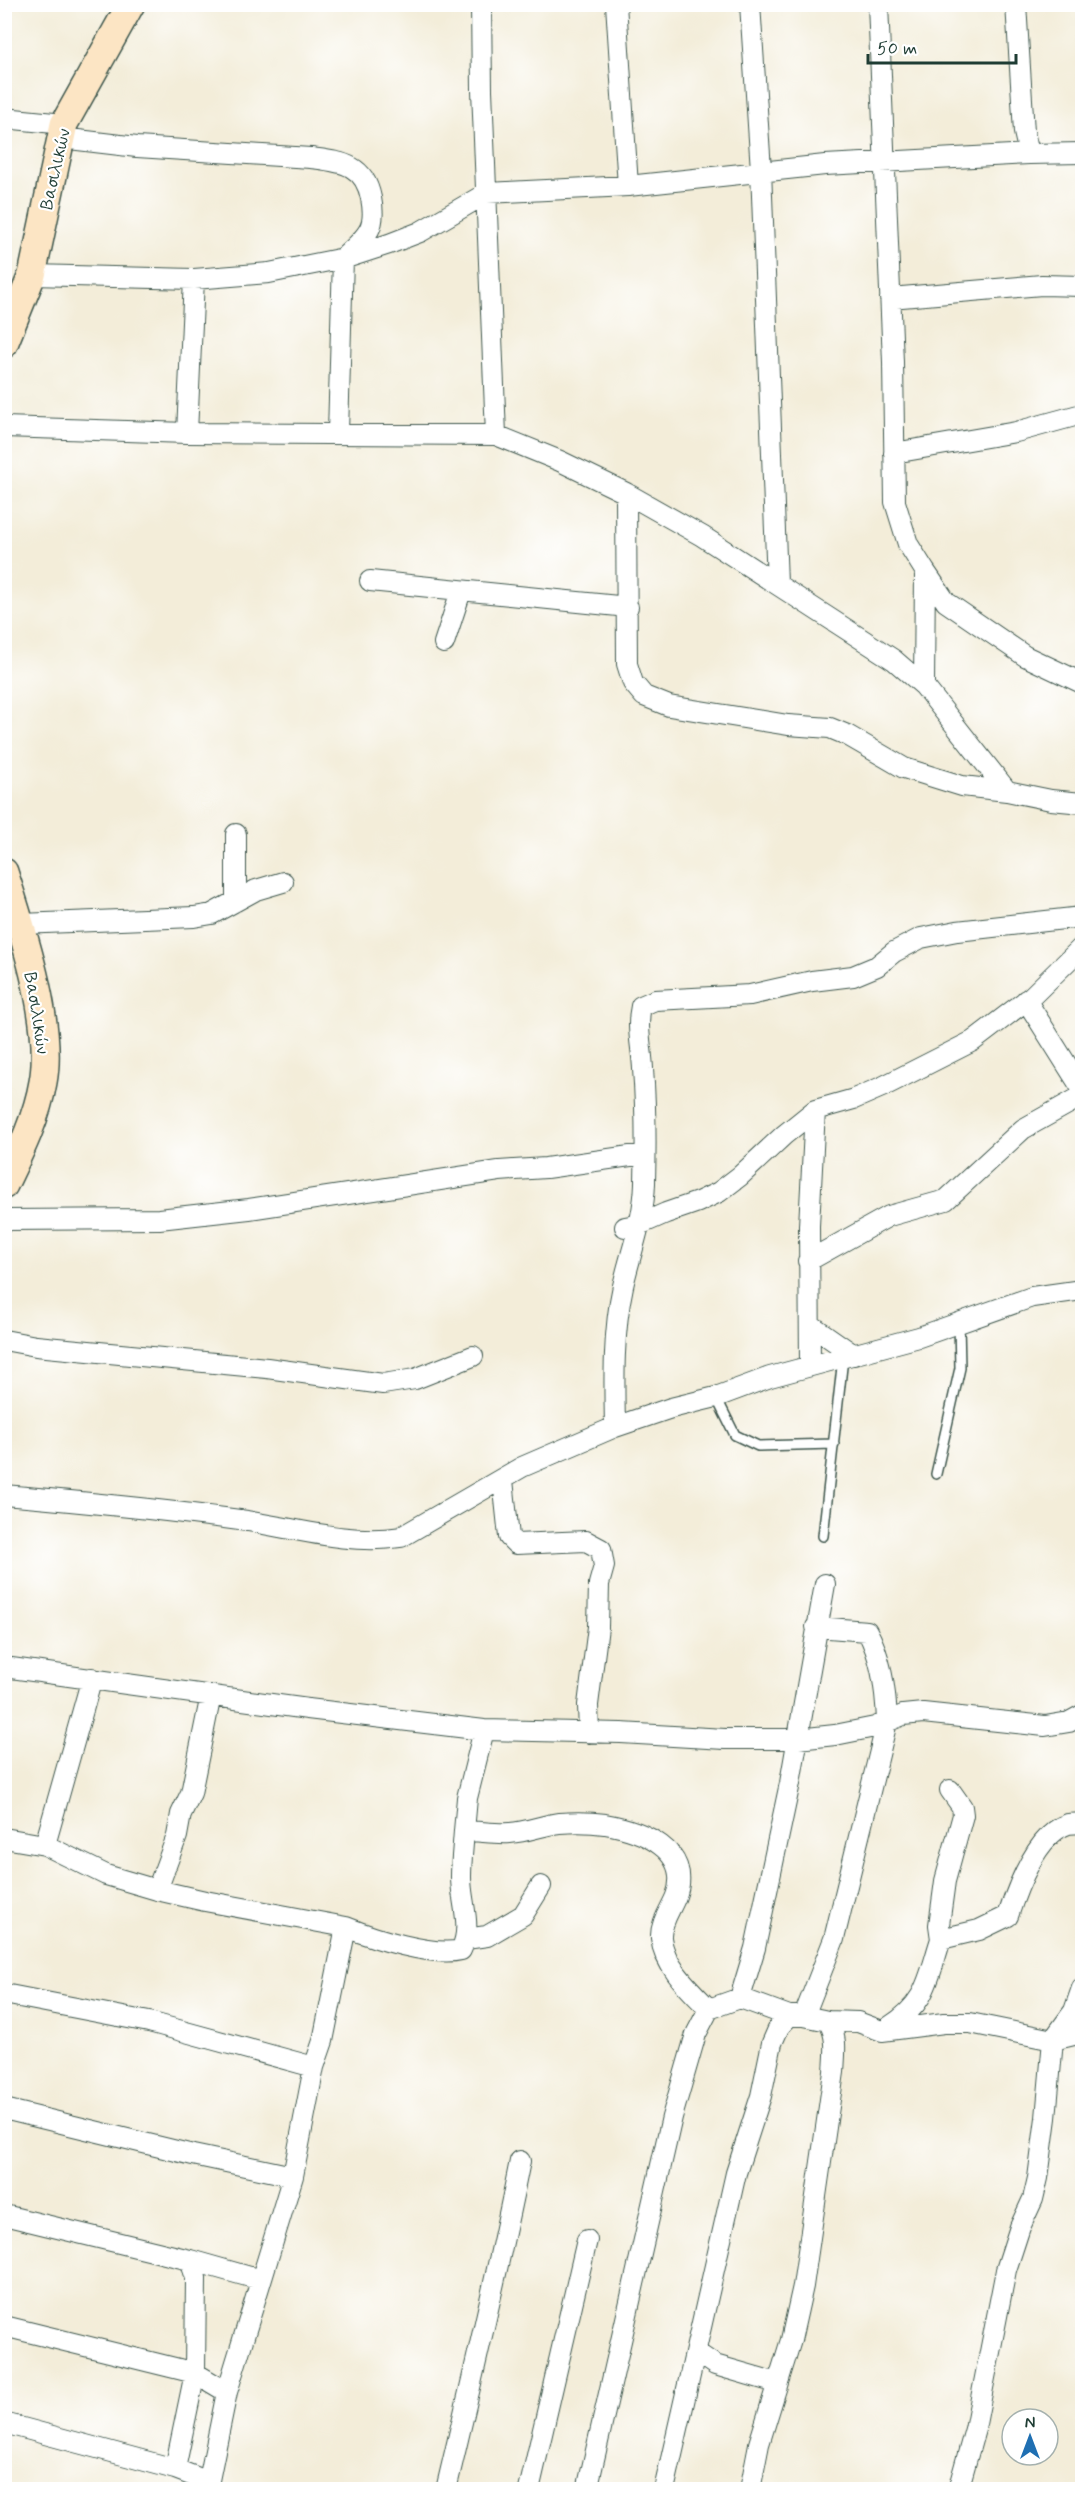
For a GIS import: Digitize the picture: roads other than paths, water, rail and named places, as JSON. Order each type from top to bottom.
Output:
[{"type":"street","name":"Βασιλικών","points":[[4,344],[32,275],[62,131],[131,4]]},
{"type":"street","points":[[481,4],[496,435]]},
{"type":"street","points":[[616,4],[628,186]]},
{"type":"street","points":[[750,4],[761,170],[777,583]]},
{"type":"street","points":[[878,4],[890,298],[894,502],[908,544],[946,602],[1025,656],[1083,683]]},
{"type":"street","points":[[1016,4],[1024,132],[1029,154]]},
{"type":"street","points":[[4,118],[137,147],[311,158],[340,162],[355,168],[369,184],[374,208],[370,229],[343,258],[339,433]]},
{"type":"street","points":[[32,275],[194,279],[268,273],[343,258],[389,244],[420,232],[487,193],[628,186],[761,170],[1029,154],[1083,153]]},
{"type":"street","points":[[187,433],[194,279]]},
{"type":"street","points":[[890,298],[1042,285],[1083,286]]},
{"type":"street","points":[[894,453],[1016,432],[1083,414]]},
{"type":"street","points":[[4,427],[187,433],[496,435],[560,461],[626,493],[702,536],[894,660],[924,686],[1007,791]]},
{"type":"street","points":[[626,493],[627,664],[633,683],[644,696],[669,706],[788,725],[830,728],[912,771],[962,786],[1083,803]]},
{"type":"street","points":[[924,686],[925,572]]},
{"type":"street","points":[[370,581],[628,607]]},
{"type":"street","points":[[444,643],[461,591]]},
{"type":"street","points":[[236,834],[236,901]]},
{"type":"street","name":"Βασιλικών","points":[[4,872],[21,924],[46,1041],[44,1080],[36,1111],[4,1185]]},
{"type":"street","points":[[21,924],[212,915],[256,890],[283,882]]},
{"type":"street","points":[[615,1427],[615,1363],[623,1287],[633,1226],[645,1185],[643,1070],[637,1021],[641,1006],[655,1000],[750,995],[812,981],[853,976],[877,966],[894,952],[921,938],[957,931],[1083,917]]},
{"type":"street","points":[[633,1226],[699,1202],[719,1192],[815,1110],[854,1099],[930,1064],[973,1041],[1026,1000],[1083,947]]},
{"type":"street","points":[[1026,1000],[1083,1089]]},
{"type":"street","points":[[808,1261],[889,1216],[946,1200],[1023,1129],[1083,1096]]},
{"type":"street","points":[[810,1366],[808,1261],[815,1110]]},
{"type":"street","points":[[4,1220],[159,1219],[249,1209],[498,1171],[546,1168],[644,1154]]},
{"type":"street","points":[[4,1495],[112,1504],[247,1521],[335,1536],[382,1540],[401,1537],[522,1467],[615,1427],[671,1408],[716,1397],[770,1377],[848,1357],[959,1323],[1032,1297],[1083,1290]]},
{"type":"street","points":[[811,1325],[848,1357]]},
{"type":"street","points":[[4,1340],[36,1346],[267,1368],[383,1384],[415,1379],[473,1356]]},
{"type":"street","points":[[503,1480],[509,1537],[516,1544],[586,1541],[601,1549],[604,1566],[599,1584],[597,1636],[588,1705],[589,1733]]},
{"type":"street","points":[[740,1998],[755,1948],[798,1739],[825,1584]]},
{"type":"street","points":[[664,2490],[736,2173],[761,2096],[772,2043],[779,2027],[796,2016],[834,1939],[887,1722],[886,1695],[874,1643],[867,1630],[816,1627]]},
{"type":"street","points":[[4,1667],[484,1730],[725,1739],[798,1739],[875,1727],[903,1715],[923,1713],[1045,1726],[1069,1722],[1083,1715]]},
{"type":"street","points":[[45,1845],[92,1678]]},
{"type":"street","points":[[157,1890],[177,1836],[181,1814],[191,1793],[211,1695]]},
{"type":"street","points":[[4,1838],[45,1845],[106,1875],[157,1890],[346,1927],[384,1941],[448,1953],[461,1950],[466,1939],[468,1924],[461,1878],[464,1831],[467,1798],[484,1730]]},
{"type":"street","points":[[882,2031],[908,2015],[918,2003],[925,1990],[941,1939],[939,1925],[945,1881],[963,1815],[962,1807],[950,1790]]},
{"type":"street","points":[[464,1831],[510,1833],[559,1823],[603,1824],[638,1831],[660,1845],[676,1860],[681,1876],[677,1894],[663,1923],[662,1947],[684,1984],[709,2008]]},
{"type":"street","points":[[941,1939],[979,1930],[1008,1916],[1018,1886],[1044,1842],[1068,1824],[1083,1823]]},
{"type":"street","points":[[466,1939],[487,1936],[523,1914],[541,1886]]},
{"type":"street","points":[[4,2423],[175,2469],[208,2486],[227,2392],[293,2176],[314,2067],[323,2040],[346,1927]]},
{"type":"street","points":[[958,2490],[975,2429],[1006,2270],[1038,2178],[1053,2040],[1074,2011],[1083,1988]]},
{"type":"street","points":[[4,1994],[149,2022],[314,2067]]},
{"type":"street","points":[[587,2490],[672,2117],[696,2034],[709,2008],[740,1998],[796,2016],[828,2021],[858,2022],[882,2031],[944,2023],[970,2023],[1053,2040],[1083,2033]]},
{"type":"street","points":[[750,2490],[759,2444],[791,2340],[803,2286],[832,2082],[835,2044],[834,2030],[828,2021]]},
{"type":"street","points":[[4,2109],[193,2155],[293,2176]]},
{"type":"street","points":[[446,2490],[483,2327],[495,2285],[520,2161]]},
{"type":"street","points":[[4,2215],[190,2260],[261,2280]]},
{"type":"street","points":[[528,2490],[587,2240]]},
{"type":"street","points":[[175,2469],[195,2373],[196,2278],[190,2260]]},
{"type":"street","points":[[4,2326],[195,2373],[227,2392]]},
{"type":"street","points":[[696,2352],[716,2365],[777,2383]]},
{"type":"lane","points":[[936,1474],[960,1368],[959,1323]]},
{"type":"lane","points":[[823,1536],[834,1443],[848,1357]]},
{"type":"lane","points":[[716,1397],[735,1435],[758,1446],[834,1443]]}]
